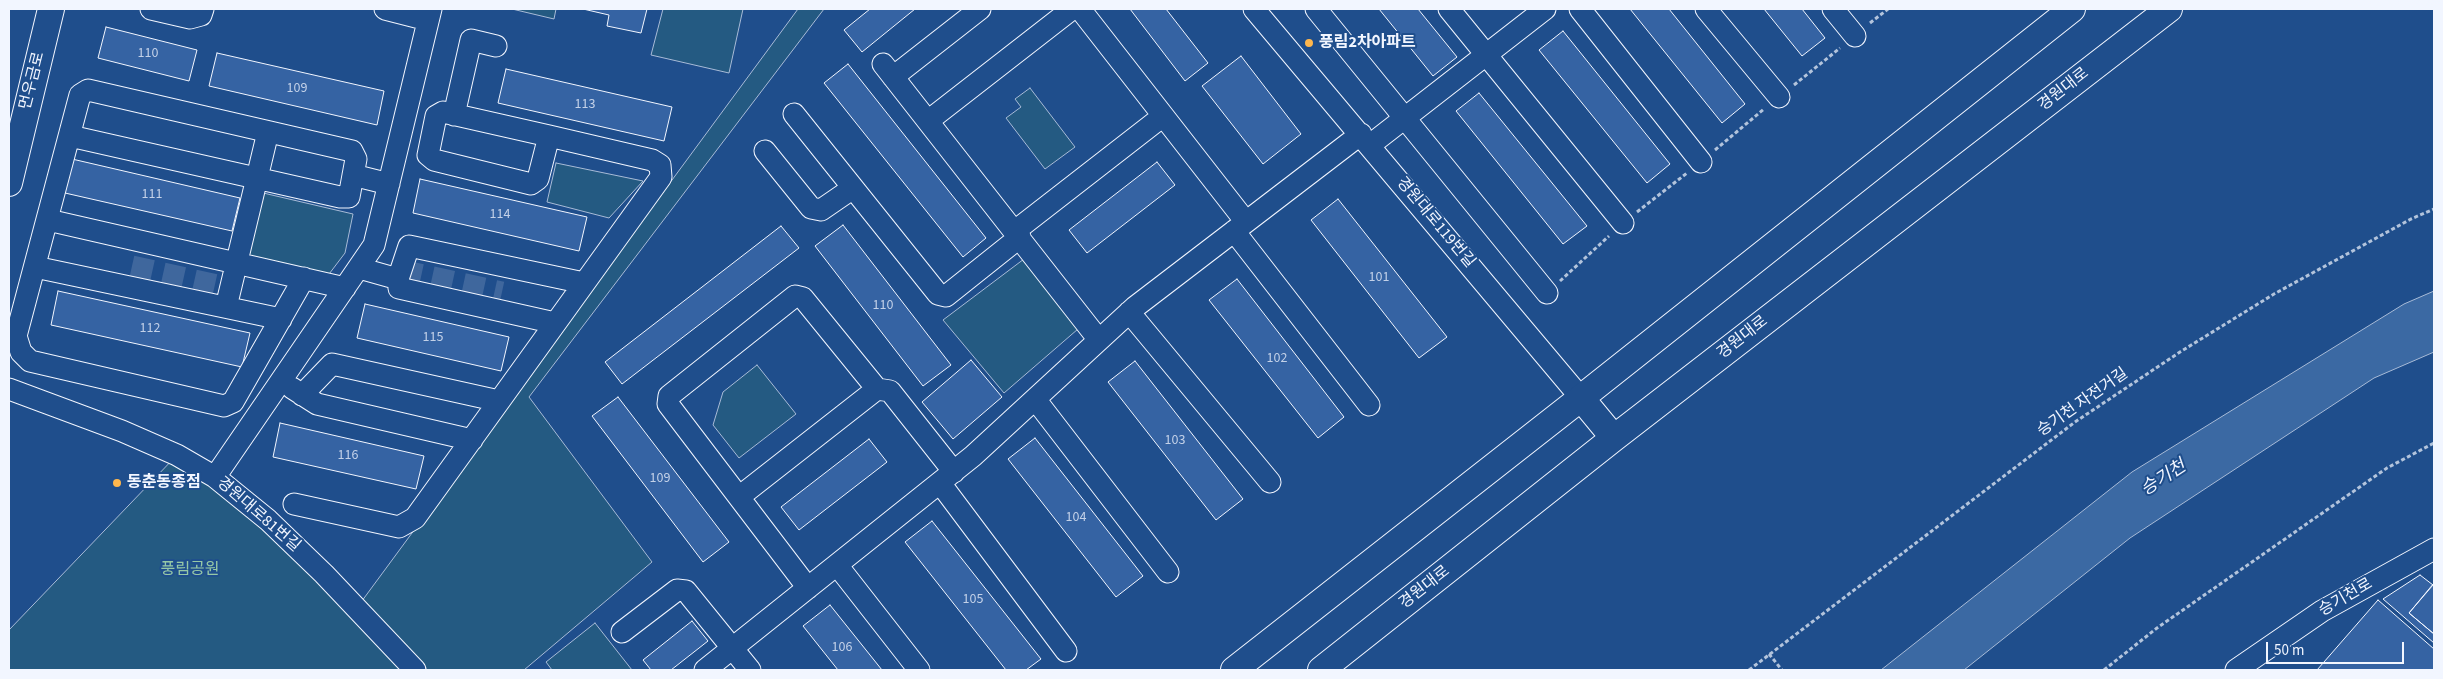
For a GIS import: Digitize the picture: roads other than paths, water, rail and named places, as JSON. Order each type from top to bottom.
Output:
[{"type":"main road","name":"먼우금로","points":[[9,183],[51,9]]},
{"type":"main road","points":[[1234,670],[2072,9]]},
{"type":"main road","name":"경원대로","points":[[1321,670],[1614,438],[2169,9]]},
{"type":"main road","name":"경원대로119번길","points":[[1581,398],[1614,438]]},
{"type":"street","points":[[151,9],[190,18],[201,15],[203,9]]},
{"type":"street","points":[[215,477],[374,246],[429,14],[385,9]]},
{"type":"street","points":[[980,9],[888,71],[1099,340]]},
{"type":"street","points":[[928,121],[1072,9]]},
{"type":"street","points":[[1080,9],[1163,116],[1240,227],[1369,405]]},
{"type":"street","name":"경원대로119번길","points":[[1254,9],[1581,398]]},
{"type":"street","points":[[1316,9],[1547,293]]},
{"type":"street","points":[[1449,9],[1623,223]]},
{"type":"street","points":[[705,670],[947,477],[1129,312],[1240,227],[1365,139],[1405,117],[1546,9]]},
{"type":"street","points":[[1580,9],[1701,162]]},
{"type":"street","points":[[1706,9],[1779,97]]},
{"type":"street","points":[[1833,9],[1855,36]]},
{"type":"street","points":[[454,115],[472,40],[496,46]]},
{"type":"street","points":[[70,136],[340,197],[349,197],[356,159],[352,151],[88,90],[80,95],[16,336],[21,352],[30,361],[224,406],[234,402],[304,278]]},
{"type":"street","points":[[294,504],[398,527],[415,518],[661,177],[660,165],[652,160],[548,136],[454,115],[443,112],[436,116],[428,154],[434,160],[531,184],[538,179],[548,136]]},
{"type":"street","points":[[794,114],[938,294],[946,296],[1017,234],[1163,116]]},
{"type":"street","points":[[402,128],[432,135]]},
{"type":"street","points":[[226,307],[268,132]]},
{"type":"street","points":[[765,151],[811,208],[821,210],[853,188]]},
{"type":"street","points":[[353,175],[389,184]]},
{"type":"street","points":[[48,220],[345,288]]},
{"type":"street","points":[[556,323],[399,288],[398,279],[408,246],[584,283]]},
{"type":"street","points":[[35,267],[281,319]]},
{"type":"street","points":[[359,268],[398,279]]},
{"type":"street","points":[[808,588],[668,404],[669,396],[795,296],[803,298],[877,389],[890,391],[1066,651]]},
{"type":"street","points":[[1129,312],[1270,482]]},
{"type":"street","points":[[302,395],[332,364],[499,402]]},
{"type":"street","points":[[281,381],[317,404],[472,440]]},
{"type":"street","name":"경원대로81번길","points":[[9,389],[122,431],[177,455],[215,477],[268,520],[415,670]]},
{"type":"street","points":[[739,497],[877,389]]},
{"type":"street","points":[[1035,399],[1168,572]]},
{"type":"street","name":"승기천로","points":[[2236,670],[2322,611],[2434,549]]},
{"type":"street","points":[[837,565],[919,670]]},
{"type":"street","points":[[622,632],[677,590],[686,591],[750,670]]},
{"type":"water","name":"승기천","points":[[2434,291],[2434,352],[2374,378],[2130,538],[1964,670],[1881,670],[2132,472],[2404,304]]},
{"type":"tunnel","points":[[132,266],[231,288]]},
{"type":"tunnel","points":[[401,270],[502,292]]},
{"type":"place","name":"풍림2차아파트","points":[[1309,43]]},
{"type":"place","name":"동춘동종점","points":[[117,483]]},
{"type":"park label","name":"풍림공원","points":[[190,570]]}]
